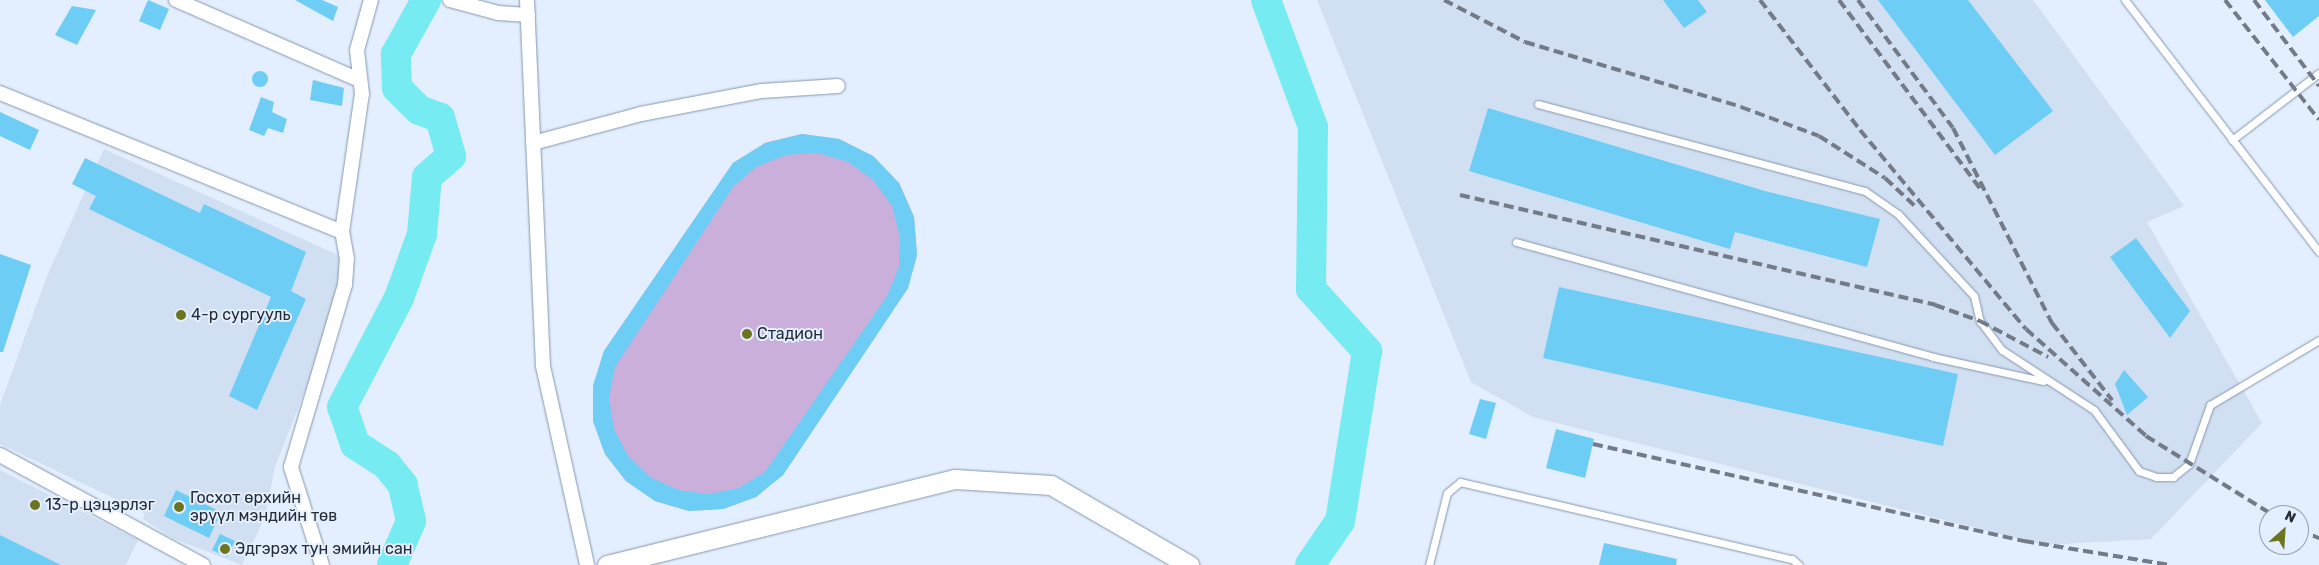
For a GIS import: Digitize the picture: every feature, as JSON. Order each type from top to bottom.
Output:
[{"type":"street","points":[[176,0],[358,78]]},
{"type":"street","points":[[322,565],[291,466],[345,285],[342,232],[362,94],[358,78],[357,50],[371,0]]},
{"type":"street","points":[[527,0],[543,366],[587,565]]},
{"type":"street","points":[[454,2],[528,15]]},
{"type":"street","points":[[533,143],[706,102],[762,91],[838,86]]},
{"type":"street","points":[[0,93],[342,232]]},
{"type":"street","points":[[0,455],[203,565]]},
{"type":"street","points":[[607,565],[955,479],[1050,485],[1190,565]]},
{"type":"lane","points":[[2125,0],[2319,252]]},
{"type":"lane","points":[[2232,140],[2319,73]]},
{"type":"lane","points":[[1538,104],[1865,192],[1898,214],[1974,296],[1980,321],[2002,350],[2046,381],[2094,410],[2139,471],[2173,477],[2188,464],[2210,405],[2319,340]]},
{"type":"lane","points":[[1516,242],[1933,356],[2046,381]]},
{"type":"lane","points":[[1429,565],[1447,493],[1460,482],[1792,559],[1799,565]]},
{"type":"shaded area","points":[[1317,0],[2033,0],[2184,206],[2147,222],[2262,423],[2151,539],[2044,545],[1533,417],[1471,382]]},
{"type":"shaded area","name":"Стадион","points":[[802,134],[839,139],[873,156],[899,183],[914,217],[917,255],[908,288],[783,475],[756,497],[723,509],[689,511],[655,501],[626,481],[605,454],[593,421],[593,386],[604,351],[733,163],[765,143]]},
{"type":"shaded area","name":"4-р сургууль","points":[[104,149],[347,259],[313,370],[275,467],[265,517],[242,565],[172,538],[143,519],[145,513],[0,444],[0,405],[47,276]]},
{"type":"shaded area","name":"13-р цэцэрлэг","points":[[0,470],[138,540],[126,565],[0,565]]},
{"type":"building","points":[[148,0],[169,9],[160,30],[139,21]]},
{"type":"building","points":[[295,0],[322,0],[338,7],[333,21]]},
{"type":"building","points":[[1663,0],[1698,0],[1707,12],[1684,28]]},
{"type":"building","points":[[1878,0],[1968,0],[2053,111],[1995,155]]},
{"type":"building","points":[[2265,0],[2319,0],[2319,16],[2293,37]]},
{"type":"building","points":[[72,6],[96,10],[77,45],[55,35]]},
{"type":"building","points":[[260,71],[268,79],[260,87],[252,79]]},
{"type":"building","points":[[313,80],[344,88],[342,106],[310,100]]},
{"type":"building","points":[[261,97],[274,102],[272,112],[287,119],[283,133],[268,128],[264,136],[249,130]]},
{"type":"building","points":[[1488,108],[1765,191],[1880,219],[1867,267],[1735,232],[1730,249],[1469,171]]},
{"type":"building","points":[[0,112],[39,130],[30,150],[0,136]]},
{"type":"building","points":[[802,134],[839,139],[873,156],[899,183],[914,217],[917,255],[908,288],[783,475],[756,497],[723,509],[689,511],[655,501],[626,481],[605,454],[593,421],[593,386],[604,351],[733,163],[765,143]],"holes":[[[817,153],[848,162],[873,180],[892,206],[900,237],[899,267],[887,296],[765,472],[739,488],[709,494],[678,490],[650,477],[628,456],[614,429],[609,398],[615,367],[733,187],[756,167],[786,155]]]},
{"type":"building","points":[[85,158],[200,213],[204,204],[306,252],[291,291],[306,299],[257,410],[229,396],[271,297],[89,209],[96,196],[72,184]]},
{"type":"building","points":[[2136,238],[2190,311],[2170,338],[2110,257]]},
{"type":"building","points":[[0,254],[31,265],[3,352],[0,352]]},
{"type":"building","points":[[1559,287],[1958,374],[1943,446],[1543,358]]},
{"type":"building","points":[[2124,370],[2148,397],[2127,415],[2115,384]]},
{"type":"building","points":[[1480,399],[1496,403],[1486,439],[1469,434]]},
{"type":"building","points":[[1556,429],[1594,439],[1585,478],[1546,468]]},
{"type":"building","name":"Госхот өрхийн эрүүл мэндийн төв","points":[[176,490],[221,512],[209,538],[164,516]]},
{"type":"building","points":[[220,534],[235,541],[227,557],[212,550]]},
{"type":"building","points":[[0,535],[61,565],[0,565]]},
{"type":"building","points":[[1604,543],[1677,559],[1676,565],[1599,565]]},
{"type":"waterway","points":[[392,565],[411,521],[403,485],[387,465],[355,444],[342,407],[399,298],[422,234],[427,177],[451,156],[440,118],[419,110],[397,88],[396,54],[426,0]]},
{"type":"waterway","points":[[1266,0],[1313,127],[1311,289],[1367,351],[1340,521],[1310,565]]},
{"type":"railway","points":[[1444,0],[1525,42],[1741,107],[1819,136],[1885,178],[1916,207]]},
{"type":"railway","points":[[1760,0],[1860,130],[2026,329],[2146,436],[2259,506]]},
{"type":"railway","points":[[1839,0],[1981,190]]},
{"type":"railway","points":[[1858,0],[1953,128],[2052,323],[2112,400]]},
{"type":"railway","points":[[2225,0],[2319,120]]},
{"type":"railway","points":[[2254,0],[2319,86]]},
{"type":"railway","points":[[1460,195],[1935,305],[1980,321],[2048,357]]},
{"type":"railway","points":[[1593,444],[2024,541],[2170,565]]},
{"type":"railway","points":[[2309,534],[2319,538]]},
{"type":"place","name":"4-р сургууль","points":[[181,315]]},
{"type":"place","name":"Стадион","points":[[747,334]]},
{"type":"place","name":"13-р цэцэрлэг","points":[[35,505]]},
{"type":"place","name":"Госхот өрхийн эрүүл мэндийн төв","points":[[179,507]]},
{"type":"place","name":"Эдгэрэх тун эмийн сан","points":[[225,549]]}]
